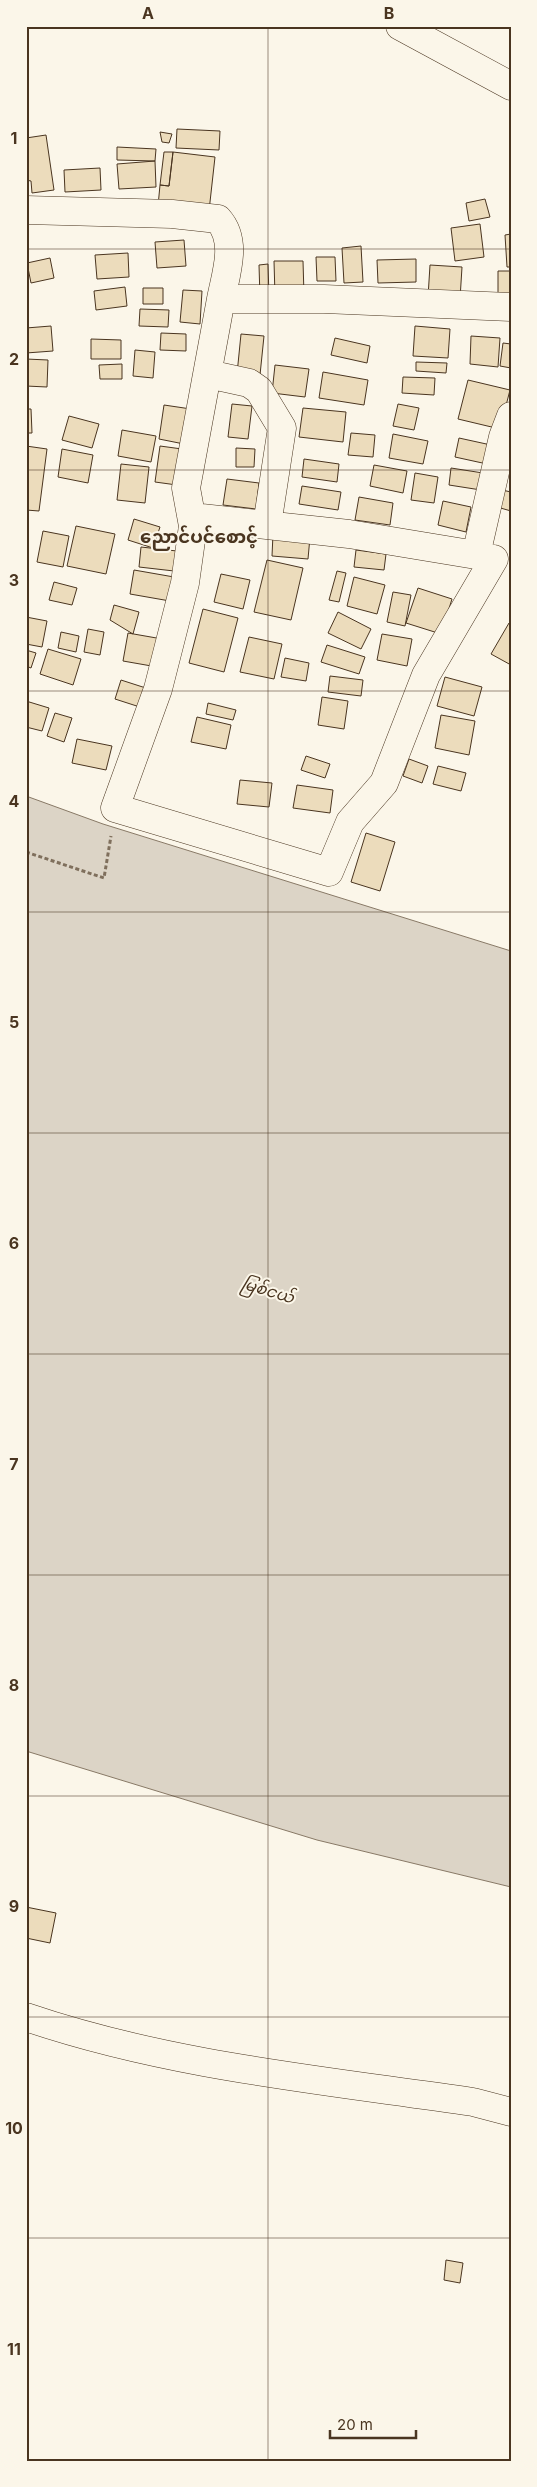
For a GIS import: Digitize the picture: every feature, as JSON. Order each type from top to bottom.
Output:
[{"type":"street","points":[[400,26],[511,86]]},
{"type":"street","points":[[26,210],[172,214],[218,219],[224,226],[229,239],[221,300],[186,488],[192,517],[185,583],[169,653],[115,808],[329,872],[350,822],[384,783],[426,675],[493,558],[503,437],[511,416]]},
{"type":"street","points":[[221,300],[324,299],[511,307]]},
{"type":"street","points":[[208,374],[249,383],[259,390],[282,428],[267,525]]},
{"type":"street","points":[[192,517],[349,534],[493,558]]},
{"type":"street","points":[[26,2017],[105,2040],[234,2069],[473,2102],[511,2112]]},
{"type":"path","points":[[26,852],[104,878],[115,808]]},
{"type":"water","name":"မြစ်ငယ်","points":[[26,796],[103,824],[511,951],[511,1887],[317,1840],[26,1751]]},
{"type":"building","points":[[177,129],[220,131],[219,150],[176,148]]},
{"type":"building","points":[[160,132],[172,134],[169,143],[162,142]]},
{"type":"building","points":[[46,135],[54,190],[32,193],[31,181],[26,180],[26,138]]},
{"type":"building","points":[[117,147],[156,149],[155,161],[117,160]]},
{"type":"building","points":[[164,152],[173,152],[169,186],[160,185]]},
{"type":"building","points":[[173,152],[215,157],[209,211],[158,206],[160,185],[169,186]]},
{"type":"building","points":[[155,161],[156,187],[119,189],[117,164]]},
{"type":"building","points":[[100,168],[101,190],[65,192],[64,170]]},
{"type":"building","points":[[485,199],[490,217],[469,221],[466,203]]},
{"type":"building","points":[[480,224],[484,257],[455,261],[451,228]]},
{"type":"building","points":[[511,234],[511,267],[507,267],[505,235]]},
{"type":"building","points":[[184,240],[186,266],[157,268],[155,242]]},
{"type":"building","points":[[361,246],[363,282],[344,283],[342,248]]},
{"type":"building","points":[[128,253],[129,277],[97,279],[95,255]]},
{"type":"building","points":[[316,257],[335,257],[336,281],[317,281]]},
{"type":"building","points":[[50,258],[54,278],[31,283],[27,263]]},
{"type":"building","points":[[416,259],[416,282],[378,283],[377,260]]},
{"type":"building","points":[[274,261],[303,261],[304,295],[275,296]]},
{"type":"building","points":[[268,264],[269,297],[260,298],[259,265]]},
{"type":"building","points":[[430,265],[462,267],[460,299],[428,297]]},
{"type":"building","points":[[498,271],[511,271],[511,303],[498,303]]},
{"type":"building","points":[[125,287],[127,306],[96,310],[94,291]]},
{"type":"building","points":[[143,288],[163,288],[163,304],[143,304]]},
{"type":"building","points":[[183,290],[202,291],[200,324],[180,322]]},
{"type":"building","points":[[140,309],[169,310],[168,327],[139,326]]},
{"type":"building","points":[[51,326],[53,351],[26,353],[26,328]]},
{"type":"building","points":[[415,326],[450,329],[448,358],[413,356]]},
{"type":"building","points":[[161,333],[186,334],[186,351],[160,350]]},
{"type":"building","points":[[241,334],[264,336],[260,375],[237,374]]},
{"type":"building","points":[[471,336],[500,338],[498,367],[470,364]]},
{"type":"building","points":[[335,338],[370,346],[367,363],[331,355]]},
{"type":"building","points":[[91,339],[121,340],[121,359],[91,359]]},
{"type":"building","points":[[503,343],[511,344],[511,368],[500,366]]},
{"type":"building","points":[[135,350],[155,352],[153,378],[133,376]]},
{"type":"building","points":[[26,359],[48,360],[47,387],[26,386]]},
{"type":"building","points":[[416,362],[447,363],[446,373],[416,371]]},
{"type":"building","points":[[122,364],[122,379],[100,379],[99,365]]},
{"type":"building","points":[[275,365],[309,369],[305,397],[272,393]]},
{"type":"building","points":[[323,372],[368,380],[364,405],[319,398]]},
{"type":"building","points":[[403,377],[435,378],[434,395],[402,393]]},
{"type":"building","points":[[468,380],[510,390],[500,429],[458,419]]},
{"type":"building","points":[[232,404],[252,406],[248,439],[228,437]]},
{"type":"building","points":[[398,404],[419,408],[414,430],[393,426]]},
{"type":"building","points":[[164,405],[191,409],[184,444],[159,439]]},
{"type":"building","points":[[303,408],[346,412],[343,442],[299,437]]},
{"type":"building","points":[[26,409],[31,409],[32,433],[26,433]]},
{"type":"building","points":[[69,416],[99,424],[92,448],[62,440]]},
{"type":"building","points":[[122,430],[156,436],[151,462],[118,456]]},
{"type":"building","points":[[351,433],[375,435],[373,457],[348,455]]},
{"type":"building","points":[[393,434],[428,441],[423,464],[389,458]]},
{"type":"building","points":[[459,438],[491,445],[487,464],[455,457]]},
{"type":"building","points":[[26,446],[47,449],[39,511],[26,510]]},
{"type":"building","points":[[160,446],[182,449],[177,485],[155,482]]},
{"type":"building","points":[[236,448],[255,449],[254,467],[236,467]]},
{"type":"building","points":[[62,449],[93,455],[88,483],[58,477]]},
{"type":"building","points":[[304,459],[339,464],[337,482],[302,477]]},
{"type":"building","points":[[121,464],[149,467],[145,503],[117,500]]},
{"type":"building","points":[[374,465],[407,471],[403,493],[370,486]]},
{"type":"building","points":[[451,468],[483,473],[481,490],[449,485]]},
{"type":"building","points":[[415,473],[438,477],[434,503],[411,500]]},
{"type":"building","points":[[227,479],[259,483],[256,509],[223,505]]},
{"type":"building","points":[[302,486],[341,492],[338,510],[299,504]]},
{"type":"building","points":[[502,490],[511,492],[511,511],[497,507]]},
{"type":"building","points":[[359,497],[393,503],[390,525],[355,520]]},
{"type":"building","points":[[443,501],[471,507],[466,532],[438,525]]},
{"type":"building","points":[[134,519],[160,527],[153,548],[128,540]]},
{"type":"building","points":[[76,526],[115,534],[106,574],[67,566]]},
{"type":"building","points":[[43,531],[69,536],[63,567],[37,562]]},
{"type":"building","points":[[273,534],[310,537],[308,559],[272,556]]},
{"type":"building","points":[[141,547],[177,551],[174,571],[139,567]]},
{"type":"building","points":[[356,550],[386,554],[384,570],[354,567]]},
{"type":"building","points":[[267,560],[303,568],[291,620],[254,612]]},
{"type":"building","points":[[134,570],[174,577],[170,601],[130,594]]},
{"type":"building","points":[[337,571],[346,573],[339,602],[329,600]]},
{"type":"building","points":[[221,574],[250,580],[243,609],[214,602]]},
{"type":"building","points":[[354,577],[385,585],[377,614],[347,606]]},
{"type":"building","points":[[54,582],[77,588],[72,605],[49,600]]},
{"type":"building","points":[[418,588],[452,599],[441,634],[406,623]]},
{"type":"building","points":[[393,592],[411,595],[405,626],[387,622]]},
{"type":"building","points":[[114,605],[139,612],[133,634],[110,620]]},
{"type":"building","points":[[203,609],[238,618],[224,672],[189,663]]},
{"type":"building","points":[[338,612],[371,629],[361,649],[328,633]]},
{"type":"building","points":[[26,617],[47,621],[42,647],[26,644]]},
{"type":"building","points":[[509,623],[511,625],[511,665],[491,654]]},
{"type":"building","points":[[88,629],[104,632],[100,655],[84,652]]},
{"type":"building","points":[[61,632],[79,636],[76,652],[58,648]]},
{"type":"building","points":[[128,633],[168,640],[163,668],[123,661]]},
{"type":"building","points":[[382,634],[412,639],[407,666],[377,660]]},
{"type":"building","points":[[249,637],[282,644],[274,679],[240,672]]},
{"type":"building","points":[[327,645],[365,657],[359,674],[321,662]]},
{"type":"building","points":[[48,649],[81,659],[73,685],[40,674]]},
{"type":"building","points":[[26,650],[36,653],[31,668],[26,666]]},
{"type":"building","points":[[285,658],[309,663],[306,681],[281,677]]},
{"type":"building","points":[[330,676],[363,680],[361,696],[328,692]]},
{"type":"building","points":[[445,677],[482,687],[474,716],[437,706]]},
{"type":"building","points":[[121,680],[152,690],[146,709],[115,699]]},
{"type":"building","points":[[322,697],[348,701],[344,729],[318,725]]},
{"type":"building","points":[[26,701],[49,708],[42,731],[26,727]]},
{"type":"building","points":[[208,703],[236,710],[233,720],[206,714]]},
{"type":"building","points":[[55,713],[72,718],[64,742],[47,736]]},
{"type":"building","points":[[441,715],[475,721],[469,755],[435,748]]},
{"type":"building","points":[[197,717],[231,725],[226,749],[191,742]]},
{"type":"building","points":[[77,739],[112,746],[106,770],[72,763]]},
{"type":"building","points":[[306,756],[330,764],[325,778],[301,770]]},
{"type":"building","points":[[409,759],[428,766],[422,783],[403,776]]},
{"type":"building","points":[[438,766],[466,773],[461,791],[433,784]]},
{"type":"building","points":[[240,780],[272,783],[269,807],[237,804]]},
{"type":"building","points":[[297,785],[333,790],[330,813],[293,808]]},
{"type":"building","points":[[366,833],[395,842],[380,891],[351,882]]},
{"type":"building","points":[[26,1907],[56,1913],[50,1943],[26,1938]]},
{"type":"building","points":[[446,2260],[463,2263],[460,2283],[444,2280]]},
{"type":"district","name":"ညောင်ပင်စောင့်","points":[[199,536]]}]
